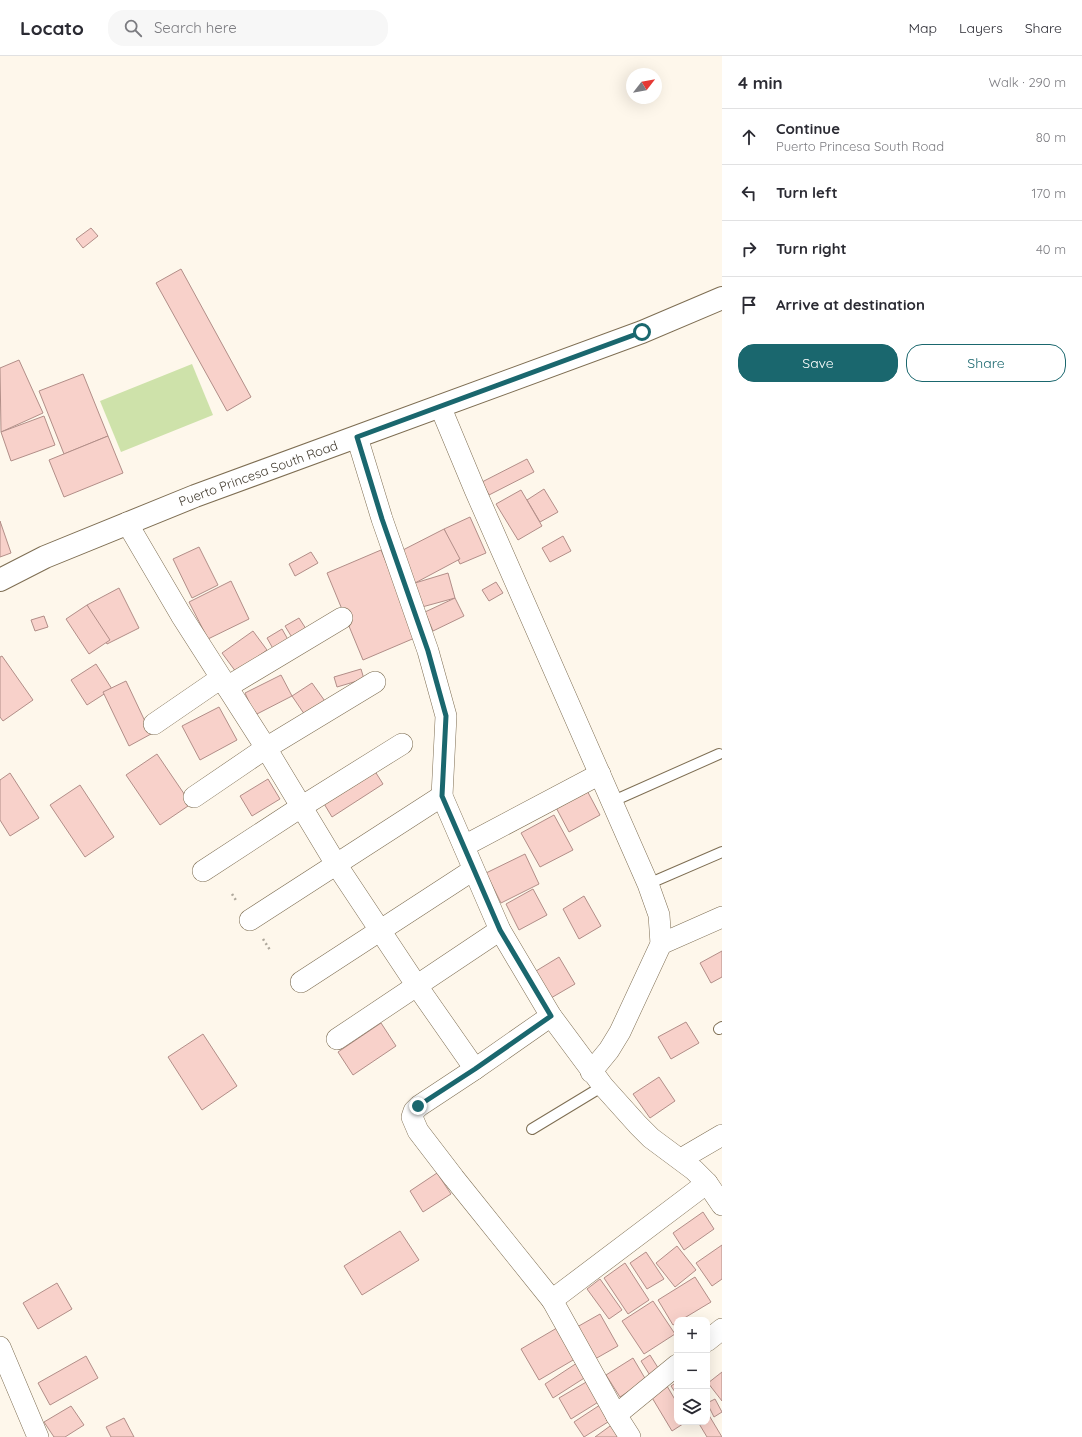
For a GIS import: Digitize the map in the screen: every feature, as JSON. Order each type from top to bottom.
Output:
[{"type":"main road","name":"Puerto Princesa South Road","points":[[0,580],[45,557],[195,496],[642,332],[722,298]]},
{"type":"street","points":[[440,406],[475,490],[648,884],[659,915],[661,944],[620,1032],[609,1050],[597,1079]]},
{"type":"street","points":[[357,437],[382,519],[428,651],[446,716],[442,796],[500,930],[551,1016],[597,1079],[647,1134],[694,1170],[707,1183],[722,1205]]},
{"type":"street","points":[[127,523],[181,615],[266,748],[336,864],[379,930],[475,1069]]},
{"type":"street","points":[[154,724],[224,682],[342,618]]},
{"type":"street","points":[[194,797],[266,748],[376,682]]},
{"type":"street","points":[[203,871],[301,807],[402,744]]},
{"type":"street","points":[[464,846],[600,774]]},
{"type":"street","points":[[250,920],[442,796]]},
{"type":"street","points":[[302,982],[379,930],[473,870]]},
{"type":"street","points":[[661,944],[722,917]]},
{"type":"street","points":[[338,1039],[500,930]]},
{"type":"street","points":[[551,1016],[475,1069],[418,1106],[412,1117],[418,1131],[552,1300],[616,1415],[630,1437]]},
{"type":"street","points":[[681,1160],[722,1135]]},
{"type":"street","points":[[552,1300],[707,1183]]},
{"type":"street","points":[[710,1339],[722,1329]]},
{"type":"street","points":[[0,1347],[38,1437]]},
{"type":"street","points":[[616,1415],[674,1368]]},
{"type":"lane","points":[[612,802],[719,754]]},
{"type":"lane","points":[[648,884],[722,852]]},
{"type":"lane","points":[[532,1129],[597,1079]]},
{"type":"green space","points":[[192,364],[213,415],[121,452],[100,401]]},
{"type":"building","points":[[91,228],[98,236],[83,248],[76,239]]},
{"type":"building","points":[[181,269],[251,397],[227,411],[156,283]]},
{"type":"building","points":[[19,360],[43,413],[1,432],[0,368]]},
{"type":"building","points":[[83,374],[108,436],[64,454],[39,391]]},
{"type":"building","points":[[44,416],[55,445],[11,461],[1,432]]},
{"type":"building","points":[[108,436],[123,473],[64,497],[49,460]]},
{"type":"building","points":[[527,459],[534,472],[489,495],[482,482]]},
{"type":"building","points":[[544,489],[558,512],[540,522],[527,500]]},
{"type":"building","points":[[521,490],[542,526],[518,540],[496,504]]},
{"type":"building","points":[[470,517],[486,553],[460,564],[444,529]]},
{"type":"building","points":[[0,521],[11,553],[0,557]]},
{"type":"building","points":[[444,529],[460,559],[415,583],[399,552]]},
{"type":"building","points":[[563,536],[571,551],[550,562],[542,548]]},
{"type":"building","points":[[199,547],[218,585],[192,598],[173,559]]},
{"type":"building","points":[[381,550],[417,637],[363,660],[327,573]]},
{"type":"building","points":[[311,552],[318,563],[295,576],[289,564]]},
{"type":"building","points":[[448,573],[455,598],[422,607],[415,583]]},
{"type":"building","points":[[231,581],[249,619],[208,639],[189,602]]},
{"type":"building","points":[[496,582],[503,593],[489,601],[482,590]]},
{"type":"building","points":[[119,588],[139,628],[107,644],[87,605]]},
{"type":"building","points":[[455,598],[464,616],[433,631],[425,612]]},
{"type":"building","points":[[87,605],[110,640],[89,654],[66,619]]},
{"type":"building","points":[[44,616],[48,627],[35,631],[31,620]]},
{"type":"building","points":[[299,618],[310,635],[296,644],[285,626]]},
{"type":"building","points":[[282,629],[291,645],[276,654],[267,638]]},
{"type":"building","points":[[253,631],[267,650],[236,672],[222,653]]},
{"type":"building","points":[[2,656],[33,700],[3,721],[0,717],[0,657]]},
{"type":"building","points":[[96,664],[112,689],[87,705],[71,680]]},
{"type":"building","points":[[361,669],[364,679],[337,687],[334,677]]},
{"type":"building","points":[[281,675],[292,696],[255,715],[245,693]]},
{"type":"building","points":[[126,681],[151,734],[129,746],[103,692]]},
{"type":"building","points":[[312,683],[327,704],[307,718],[292,696]]},
{"type":"building","points":[[219,707],[237,740],[200,760],[182,726]]},
{"type":"building","points":[[157,754],[191,804],[160,825],[126,775]]},
{"type":"building","points":[[371,765],[383,784],[332,817],[320,797]]},
{"type":"building","points":[[10,773],[39,818],[10,836],[0,820],[0,780]]},
{"type":"building","points":[[268,779],[280,799],[252,816],[240,796]]},
{"type":"building","points":[[583,783],[600,815],[569,832],[552,800]]},
{"type":"building","points":[[80,785],[114,837],[85,857],[50,805]]},
{"type":"building","points":[[554,815],[573,850],[540,867],[521,833]]},
{"type":"building","points":[[525,854],[539,884],[501,903],[486,873]]},
{"type":"building","points":[[533,889],[547,915],[519,930],[506,904]]},
{"type":"building","points":[[584,896],[601,926],[579,939],[563,909]]},
{"type":"building","points":[[722,951],[722,977],[711,983],[700,963]]},
{"type":"building","points":[[559,957],[575,984],[551,998],[536,971]]},
{"type":"building","points":[[686,1022],[699,1043],[671,1059],[658,1037]]},
{"type":"building","points":[[381,1023],[396,1046],[353,1075],[338,1052]]},
{"type":"building","points":[[203,1034],[237,1086],[202,1110],[168,1057]]},
{"type":"building","points":[[659,1077],[675,1101],[650,1118],[633,1094]]},
{"type":"building","points":[[437,1173],[451,1194],[423,1212],[410,1191]]},
{"type":"building","points":[[703,1212],[714,1229],[684,1250],[673,1233]]},
{"type":"building","points":[[400,1231],[419,1260],[362,1295],[344,1266]]},
{"type":"building","points":[[722,1245],[722,1279],[712,1286],[696,1263]]},
{"type":"building","points":[[677,1246],[696,1270],[675,1287],[656,1263]]},
{"type":"building","points":[[646,1252],[664,1279],[647,1289],[630,1263]]},
{"type":"building","points":[[625,1263],[649,1300],[628,1314],[604,1278]]},
{"type":"building","points":[[695,1277],[711,1302],[686,1317],[674,1317],[673,1325],[658,1300]]},
{"type":"building","points":[[600,1279],[622,1310],[609,1319],[587,1289]]},
{"type":"building","points":[[57,1283],[72,1309],[38,1329],[23,1303]]},
{"type":"building","points":[[653,1301],[674,1335],[644,1354],[622,1321]]},
{"type":"building","points":[[600,1314],[618,1346],[595,1359],[577,1327]]},
{"type":"building","points":[[562,1325],[580,1356],[539,1380],[521,1349]]},
{"type":"building","points":[[650,1355],[660,1371],[651,1377],[641,1361]]},
{"type":"building","points":[[86,1356],[98,1378],[50,1405],[38,1383]]},
{"type":"building","points":[[633,1358],[646,1380],[620,1397],[606,1375]]},
{"type":"building","points":[[580,1361],[589,1375],[553,1398],[545,1384]]},
{"type":"building","points":[[722,1372],[722,1401],[710,1386],[710,1381]]},
{"type":"building","points":[[588,1381],[600,1401],[571,1419],[559,1398]]},
{"type":"building","points":[[667,1386],[674,1398],[674,1425],[681,1425],[672,1431],[651,1396]]},
{"type":"building","points":[[715,1399],[722,1412],[714,1417],[710,1409],[710,1402]]},
{"type":"building","points":[[606,1401],[616,1417],[584,1437],[574,1422]]},
{"type":"building","points":[[71,1406],[84,1425],[65,1437],[54,1437],[44,1422]]},
{"type":"building","points":[[710,1417],[722,1437],[707,1437],[700,1425],[710,1425]]},
{"type":"building","points":[[124,1418],[134,1437],[111,1437],[106,1427]]},
{"type":"building","points":[[617,1421],[629,1437],[595,1437]]},
{"type":"route","points":[[418,1106],[475,1069],[551,1016],[500,930],[442,796],[446,716],[428,651],[382,519],[357,437],[642,332]]}]
